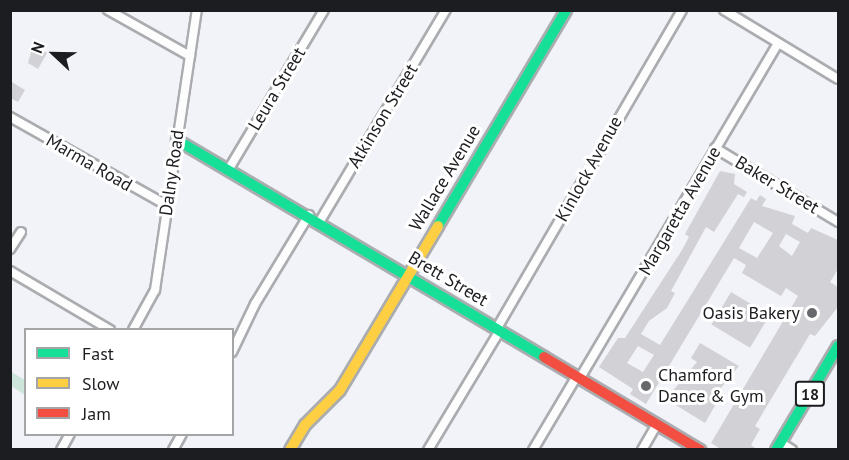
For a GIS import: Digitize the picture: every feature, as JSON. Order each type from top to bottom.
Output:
[{"type":"main road","name":"Wallace Avenue","points":[[290,450],[305,425],[340,390],[566,10]]},
{"type":"main road","name":"Brett Street","points":[[177,140],[230,167],[700,450]]},
{"type":"main road","name":"18","points":[[779,446],[838,346]]},
{"type":"street","points":[[108,10],[190,56]]},
{"type":"street","name":"Dalny Road","points":[[133,328],[154,294],[197,10]]},
{"type":"street","name":"Leura Street","points":[[230,167],[324,10]]},
{"type":"street","name":"Atkinson Street","points":[[320,221],[446,10]]},
{"type":"street","name":"Kinlock Avenue","points":[[428,450],[682,10]]},
{"type":"street","points":[[724,10],[739,14],[777,43],[838,79]]},
{"type":"street","name":"Margaretta Avenue","points":[[533,450],[579,377],[777,43]]},
{"type":"street","name":"Marma Road","points":[[10,117],[168,206]]},
{"type":"street","name":"Baker Street","points":[[715,148],[838,222]]},
{"type":"street","points":[[234,348],[255,304],[309,215]]},
{"type":"street","points":[[10,249],[21,232]]},
{"type":"street","points":[[10,271],[107,328]]},
{"type":"street","points":[[642,450],[657,424]]},
{"type":"street","points":[[61,450],[69,436]]},
{"type":"street","points":[[173,450],[181,436]]},
{"type":"street","points":[[779,446],[792,450]]},
{"type":"green space","points":[[10,371],[24,379],[24,394],[11,386]]},
{"type":"building","points":[[33,45],[47,53],[38,69],[28,63]]},
{"type":"building","points":[[10,81],[25,90],[18,102],[10,98]]},
{"type":"building","points":[[720,171],[735,174],[734,184],[747,192],[744,197],[738,194],[714,232],[706,227],[671,291],[675,293],[667,308],[649,321],[641,334],[660,345],[751,198],[756,201],[760,195],[766,199],[762,206],[795,216],[792,224],[808,233],[811,228],[838,240],[838,269],[830,282],[838,287],[838,307],[815,336],[810,334],[755,426],[760,429],[751,445],[758,450],[722,450],[711,443],[798,296],[786,288],[781,296],[742,273],[746,265],[734,258],[646,404],[630,394],[633,389],[599,367],[618,338],[625,338],[682,250],[689,237],[685,234]],"holes":[[[754,222],[773,233],[757,258],[739,248]],[[786,234],[800,242],[792,256],[779,246]],[[638,346],[654,355],[643,372],[627,363]]]},
{"type":"building","points":[[731,292],[770,315],[750,348],[711,325]]},
{"type":"building","points":[[700,343],[739,366],[712,399],[717,402],[705,423],[666,399],[697,362],[691,358]]},
{"type":"traffic: fast","points":[[438,226],[566,10]]},
{"type":"traffic: fast","points":[[177,140],[544,357]]},
{"type":"traffic: fast","points":[[776,450],[838,346]]},
{"type":"traffic: slow","points":[[290,450],[305,425],[340,390],[438,226]]},
{"type":"traffic: jam","points":[[544,357],[700,450]]},
{"type":"place","name":"Oasis Bakery","points":[[812,313]]},
{"type":"place","name":"Chamford Dance & Gym","points":[[646,386]]}]
